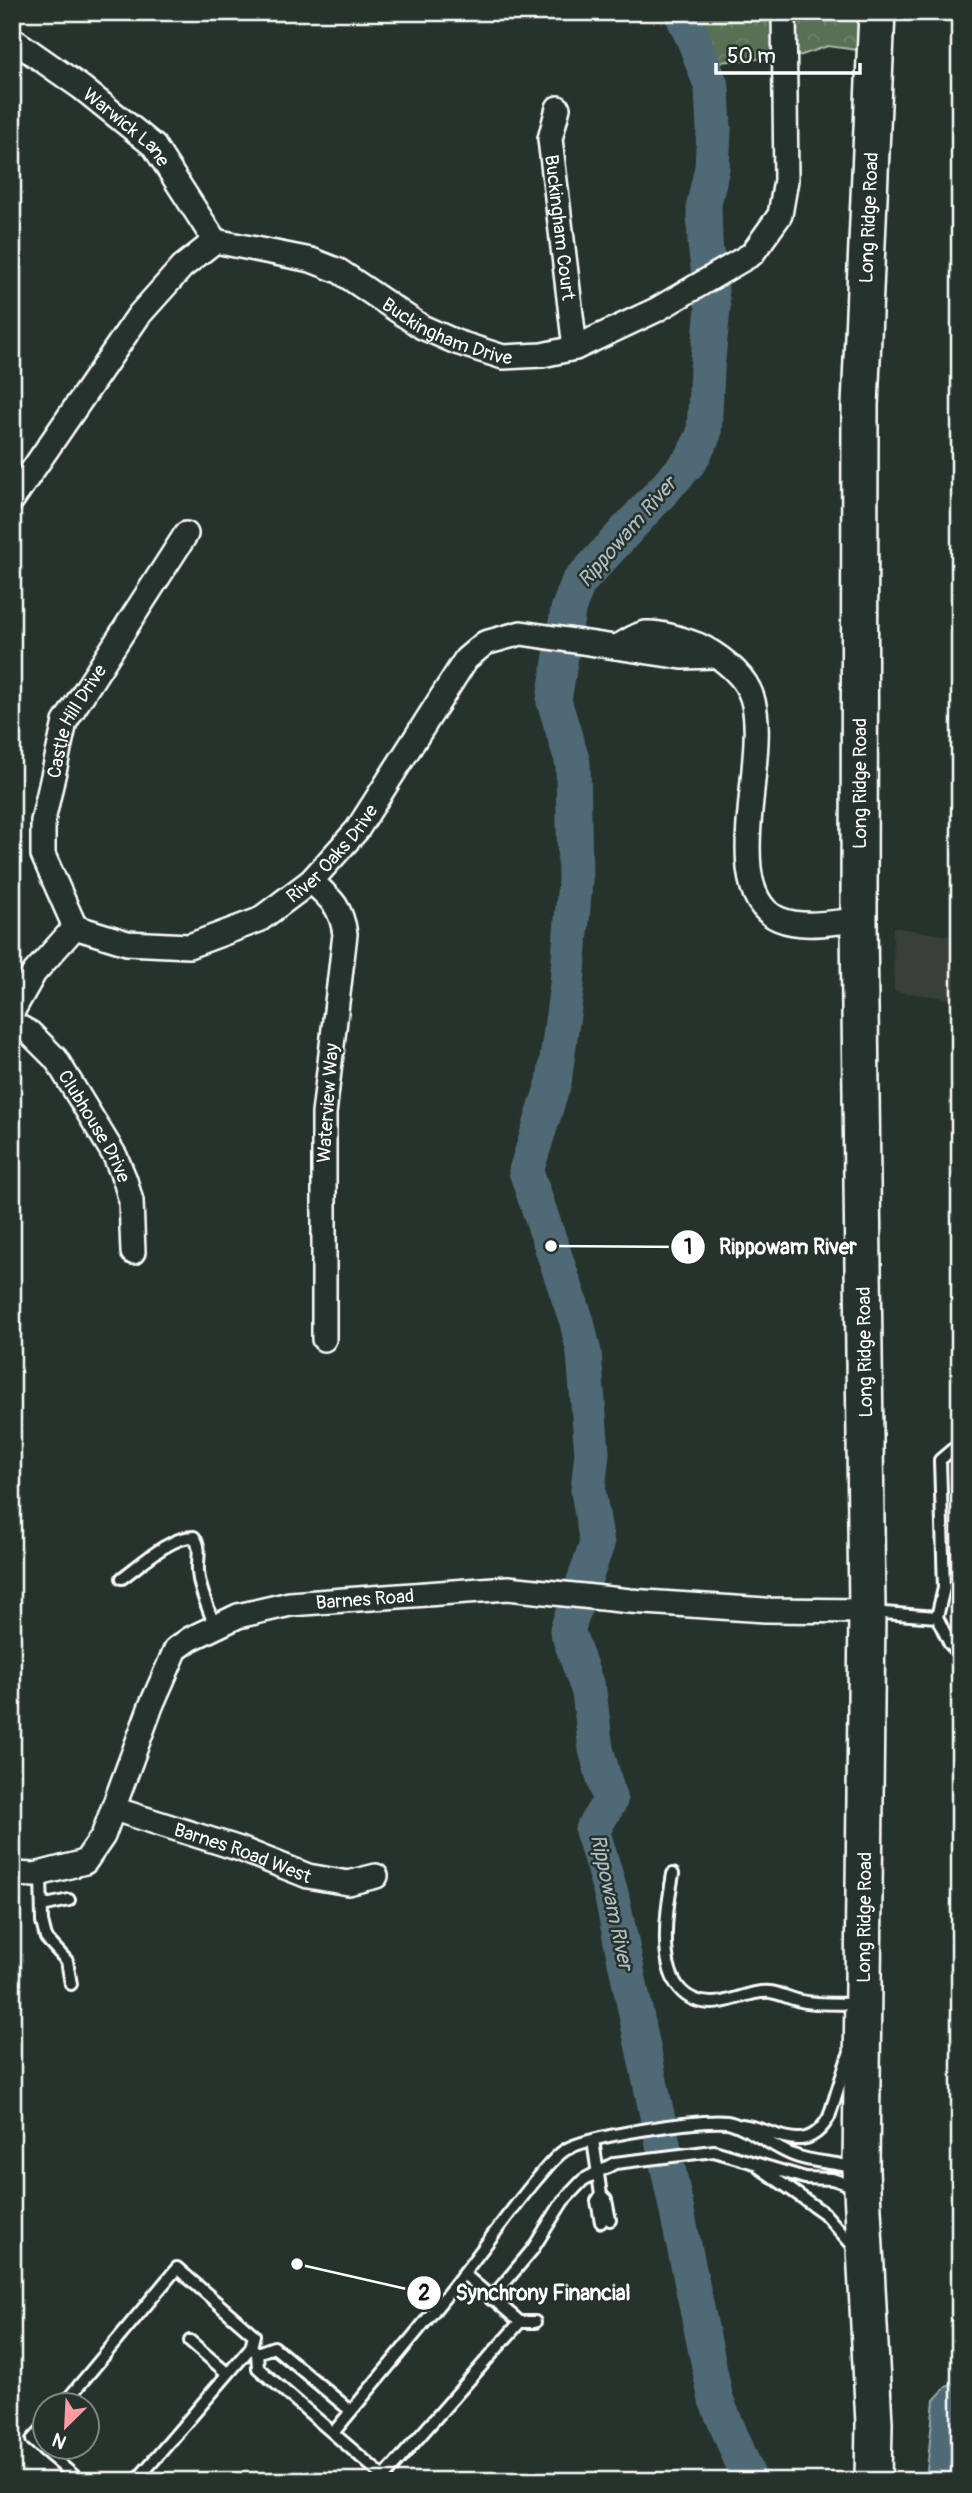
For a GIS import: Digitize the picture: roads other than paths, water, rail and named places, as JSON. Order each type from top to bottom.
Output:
[{"type":"main road","name":"Long Ridge Road","points":[[873,2481],[874,2423],[862,2180],[867,1611],[859,920],[860,406],[877,12]]},
{"type":"street","name":"Buckingham Drive","points":[[215,241],[311,260],[339,271],[422,327],[456,342],[503,357],[542,355],[575,348],[656,310],[751,254],[780,215],[786,180],[784,12]]},
{"type":"street","name":"Warwick Lane","points":[[12,39],[82,88],[154,146],[215,241]]},
{"type":"street","name":"Buckingham Court","points":[[558,108],[551,139],[575,348]]},
{"type":"street","points":[[12,500],[139,315],[182,267],[215,241]]},
{"type":"street","name":"Castle Hill Drive","points":[[75,927],[43,855],[43,821],[65,722],[186,534]]},
{"type":"street","name":"River Oaks Drive","points":[[75,927],[127,943],[189,946],[260,920],[311,881],[357,830],[466,659],[485,643],[521,633],[617,647],[644,633],[701,646],[730,665],[750,690],[753,703],[755,745],[748,847],[749,869],[758,898],[766,910],[790,923],[859,920]]},
{"type":"street","name":"Waterview Way","points":[[311,881],[342,914],[345,934],[324,1114],[324,1339]]},
{"type":"street","points":[[12,1012],[34,973],[75,927]]},
{"type":"street","name":"Clubhouse Drive","points":[[12,1023],[30,1032],[56,1059],[115,1156],[131,1201],[133,1252]]},
{"type":"street","name":"Barnes Road","points":[[12,1874],[41,1873],[85,1862],[103,1836],[151,1706],[176,1649],[238,1616],[290,1604],[508,1588],[630,1601],[765,1609],[867,1611]]},
{"type":"street","name":"Barnes Road West","points":[[114,1809],[240,1849],[308,1876],[348,1883],[376,1876]]},
{"type":"lane","points":[[960,1443],[940,1460],[944,1588],[937,1617],[950,1644],[960,1654]]},
{"type":"lane","points":[[122,1578],[175,1541],[194,1537],[198,1547],[201,1586],[215,1627]]},
{"type":"lane","points":[[867,1611],[937,1617]]},
{"type":"lane","points":[[41,1873],[42,1922],[46,1938],[67,1961],[71,1984]]},
{"type":"lane","points":[[332,2433],[464,2274],[551,2162],[566,2150],[593,2140],[625,2133],[703,2123],[728,2122],[757,2127],[779,2138],[796,2141],[824,2126],[837,2095],[862,2013],[768,1992],[712,2003],[678,1990],[669,1971],[668,1959],[667,1912],[673,1874]]},
{"type":"lane","points":[[42,1906],[69,1900]]},
{"type":"lane","points":[[738,2125],[793,2156],[862,2180]]},
{"type":"lane","points":[[593,2140],[601,2195],[606,2200],[605,2221]]},
{"type":"lane","points":[[491,2299],[532,2250],[563,2202],[583,2180],[615,2163],[714,2151],[805,2178],[862,2180]]},
{"type":"lane","points":[[755,2164],[824,2213],[846,2236],[868,2266]]},
{"type":"lane","points":[[74,2392],[177,2269],[254,2335],[258,2368],[384,2477],[520,2322]]},
{"type":"lane","points":[[464,2274],[520,2322],[535,2322]]},
{"type":"lane","points":[[190,2341],[228,2374]]},
{"type":"lane","points":[[136,2481],[228,2374],[254,2350],[274,2347],[351,2411]]},
{"type":"lane","points":[[58,2462],[80,2481]]},
{"type":"water","points":[[960,2381],[960,2481],[926,2481],[934,2400],[946,2387]]},
{"type":"waterway","name":"Rippowam River","points":[[681,12],[712,88],[712,168],[704,204],[705,243],[713,308],[704,434],[691,460],[578,583],[568,610],[554,701],[573,763],[575,881],[567,985],[554,1082],[526,1171],[577,1322],[584,1353],[592,1453],[588,1490],[597,1544],[567,1630],[589,1692],[596,1749],[610,1801],[592,1830],[611,1893],[716,2400],[750,2481]]},
{"type":"place","name":"Rippowam River","points":[[551,1246]]},
{"type":"place","name":"Synchrony Financial","points":[[297,2264]]}]
